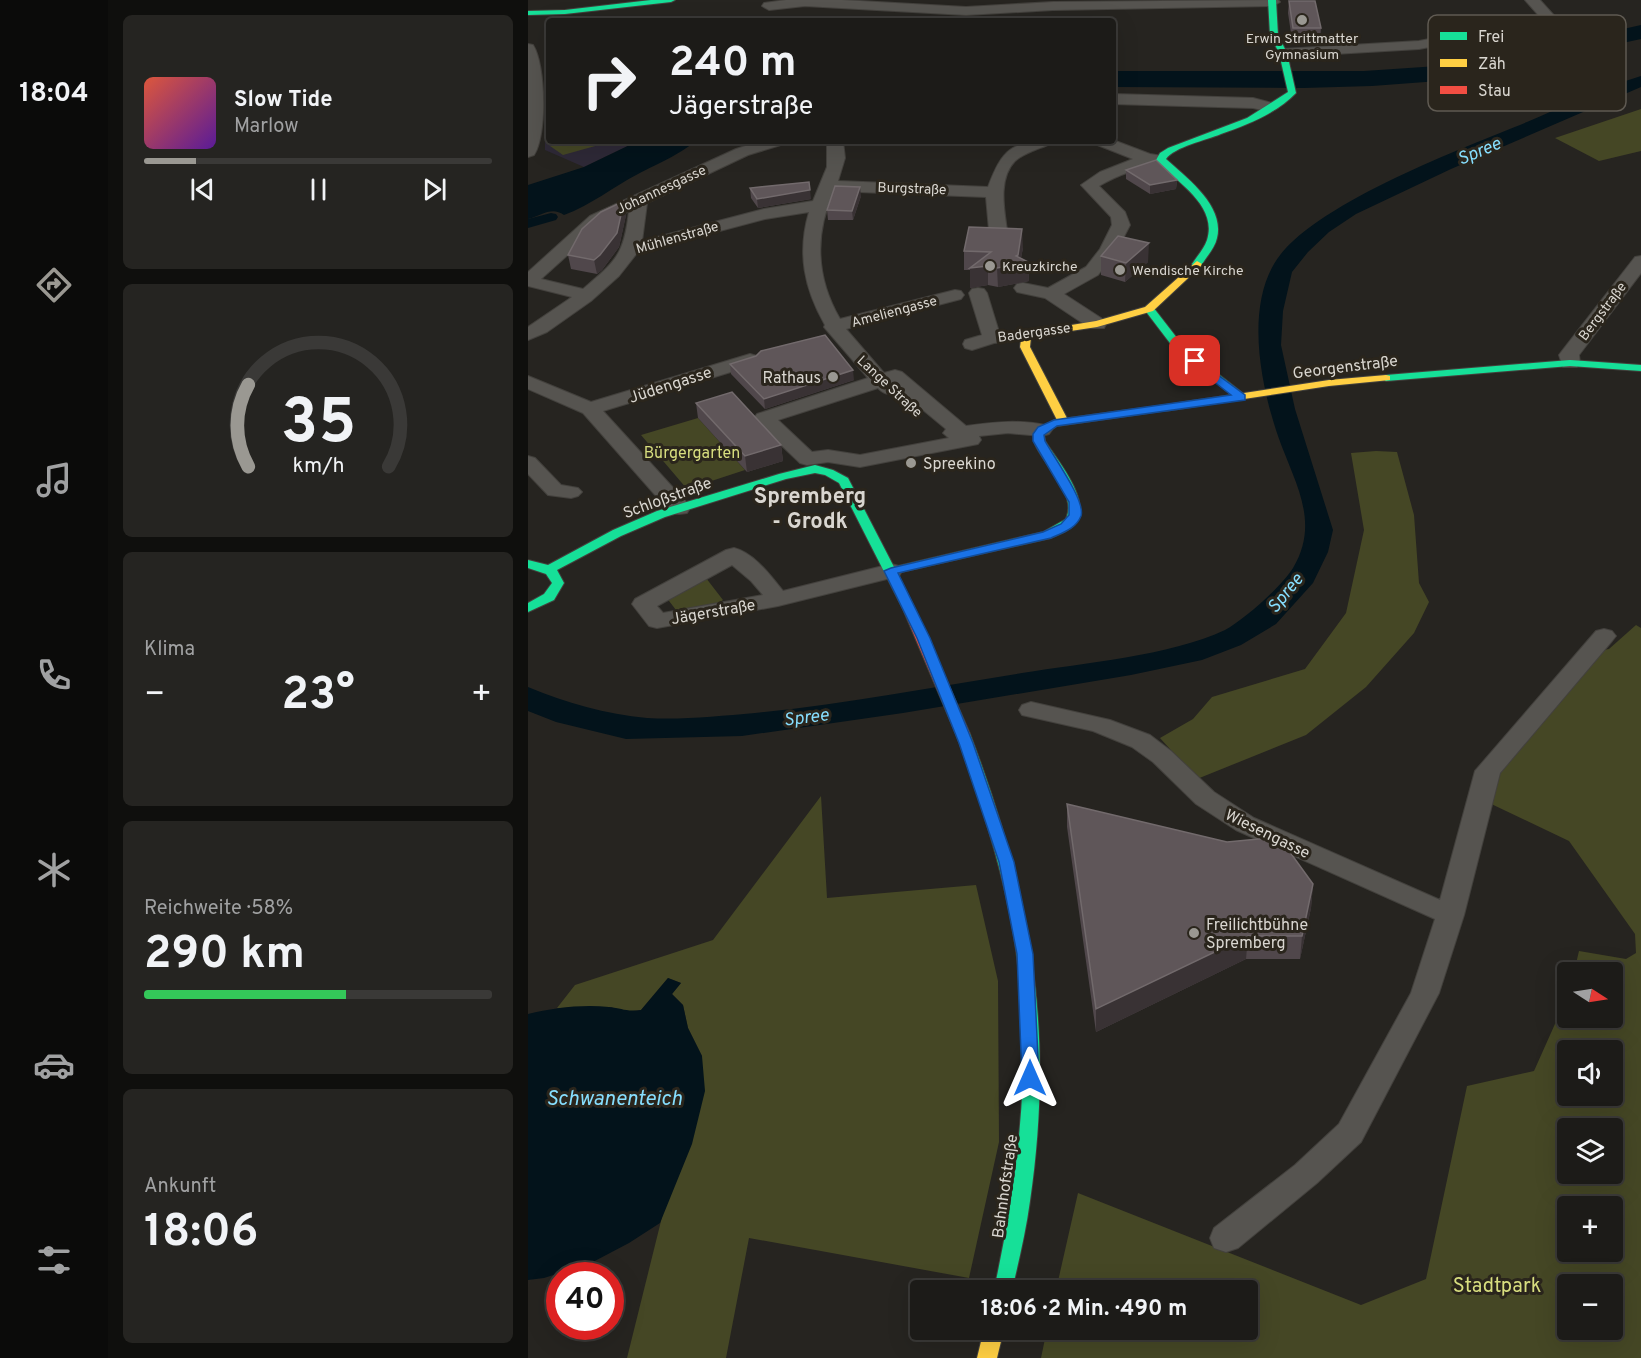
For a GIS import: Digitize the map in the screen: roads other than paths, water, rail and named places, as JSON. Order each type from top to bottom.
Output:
[{"type":"street","points":[[528,18],[670,0]]},
{"type":"street","points":[[1532,0],[1546,15]]},
{"type":"street","points":[[771,18],[766,3],[805,2],[966,11],[1053,6],[1272,1],[1274,35],[1285,60],[1292,93],[1286,100],[1271,107],[1155,159],[1106,175],[1089,185],[1119,216],[1121,225],[1108,250],[1092,271],[1051,294]]},
{"type":"street","points":[[528,13],[565,12]]},
{"type":"street","points":[[1285,60],[1428,43]]},
{"type":"street","points":[[528,48],[532,52],[533,63],[530,131],[532,144],[528,152]]},
{"type":"street","points":[[1116,99],[1252,103],[1271,107]]},
{"type":"street","name":"Johannesgasse","points":[[528,281],[596,220],[742,152],[768,144]]},
{"type":"street","name":"Lange Straße","points":[[836,144],[836,165],[831,186],[820,205],[810,234],[808,249],[816,285],[833,327],[877,377]]},
{"type":"street","points":[[998,230],[994,192],[1008,159],[1037,144]]},
{"type":"street","points":[[1110,144],[1155,159],[1201,197],[1213,219],[1214,229],[1208,249],[1197,264],[1149,309],[1180,349],[1248,396]]},
{"type":"street","name":"Burgstraße","points":[[831,186],[994,192]]},
{"type":"street","points":[[631,249],[635,236],[639,199]]},
{"type":"street","name":"Mühlenstraße","points":[[528,334],[540,328],[585,295],[624,261],[631,249],[764,214],[820,205]]},
{"type":"street","name":"Bergstraße","points":[[1570,363],[1569,355],[1641,261]]},
{"type":"street","points":[[528,281],[585,295]]},
{"type":"street","name":"Badergasse","points":[[1023,288],[1051,294],[1097,324]]},
{"type":"street","points":[[978,293],[992,338]]},
{"type":"street","name":"Ameliengasse","points":[[833,327],[955,295]]},
{"type":"street","name":"Badergasse","points":[[972,344],[992,338],[1097,324],[1149,309]]},
{"type":"street","points":[[962,432],[1008,426],[1053,425],[1025,347],[1026,335]]},
{"type":"street","name":"Jüdengasse","points":[[590,409],[750,360]]},
{"type":"street","name":"Georgenstraße","points":[[1053,425],[1329,383],[1570,363],[1641,368]]},
{"type":"street","points":[[895,376],[962,432],[971,440],[861,461],[828,456],[807,459],[764,418],[877,377],[895,376]]},
{"type":"street","points":[[528,382],[590,409],[679,508]]},
{"type":"street","name":"Jägerstraße","points":[[778,599],[759,576],[734,555],[643,604],[657,621],[778,599],[1047,535],[1066,527],[1075,515],[1075,502],[1039,441],[1038,434],[1053,425]]},
{"type":"street","points":[[528,462],[555,491],[571,492]]},
{"type":"street","name":"Schloßstraße","points":[[549,569],[617,532],[679,508],[803,470]]},
{"type":"street","name":"Bahnhofstraße","points":[[803,470],[829,472],[844,482],[891,571],[930,653],[966,743],[1006,862],[1025,954],[1031,1057],[1028,1140],[1019,1215],[1005,1280]]},
{"type":"street","points":[[528,564],[549,569],[556,574],[559,581],[557,589],[542,603],[528,608]]},
{"type":"street","points":[[1226,1238],[1306,1174],[1350,1133],[1425,993],[1450,915],[1488,771],[1604,636]]},
{"type":"street","name":"Wiesengasse","points":[[1032,710],[1105,725],[1143,742],[1168,761],[1191,786],[1217,808],[1245,824],[1450,915]]},
{"type":"street","points":[[987,1358],[991,1340]]},
{"type":"water","points":[[1641,25],[1641,39],[1626,42],[1626,28]]},
{"type":"water","points":[[1428,67],[1428,82],[1303,88],[1116,87],[1116,71],[1364,71]]},
{"type":"water","points":[[1641,76],[1641,87],[1626,93],[1626,81]]},
{"type":"water","name":"Spree","points":[[1553,111],[1585,111],[1451,169],[1356,214],[1329,232],[1308,252],[1292,272],[1283,311],[1281,345],[1295,409],[1333,530],[1328,552],[1313,583],[1276,624],[1241,645],[1202,660],[1131,675],[903,713],[742,736],[626,739],[556,722],[528,711],[528,687],[586,707],[647,718],[755,713],[855,700],[1126,658],[1203,639],[1225,630],[1262,602],[1288,575],[1301,551],[1305,534],[1302,502],[1266,395],[1259,349],[1260,304],[1265,283],[1274,264],[1292,242],[1318,221],[1352,200],[1428,163]]},
{"type":"water","points":[[632,144],[691,144],[574,211],[564,215],[551,211],[528,219],[528,185],[584,167]]},
{"type":"water","name":"Schwanenteich","points":[[668,978],[681,983],[672,994],[683,1005],[688,1028],[702,1056],[705,1091],[692,1144],[660,1223],[593,1262],[546,1262],[546,1277],[528,1280],[528,1014],[578,1006],[641,1010]]},
{"type":"waterway","points":[[528,224],[551,217]]},
{"type":"place","name":"Erwin Strittmatter Gymnasium","points":[[1302,20]]},
{"type":"place","name":"Kreuzkirche","points":[[990,266]]},
{"type":"place","name":"Wendische Kirche","points":[[1120,270]]},
{"type":"place","name":"Rathaus","points":[[833,377]]},
{"type":"place","name":"Spreekino","points":[[911,463]]},
{"type":"place","name":"Freilichtbühne Spremberg","points":[[1194,933]]},
{"type":"district","name":"Spremberg - Grodk","points":[[810,508]]},
{"type":"park label","name":"Bürgergarten","points":[[692,452]]},
{"type":"park label","name":"Stadtpark","points":[[1497,1285]]}]
